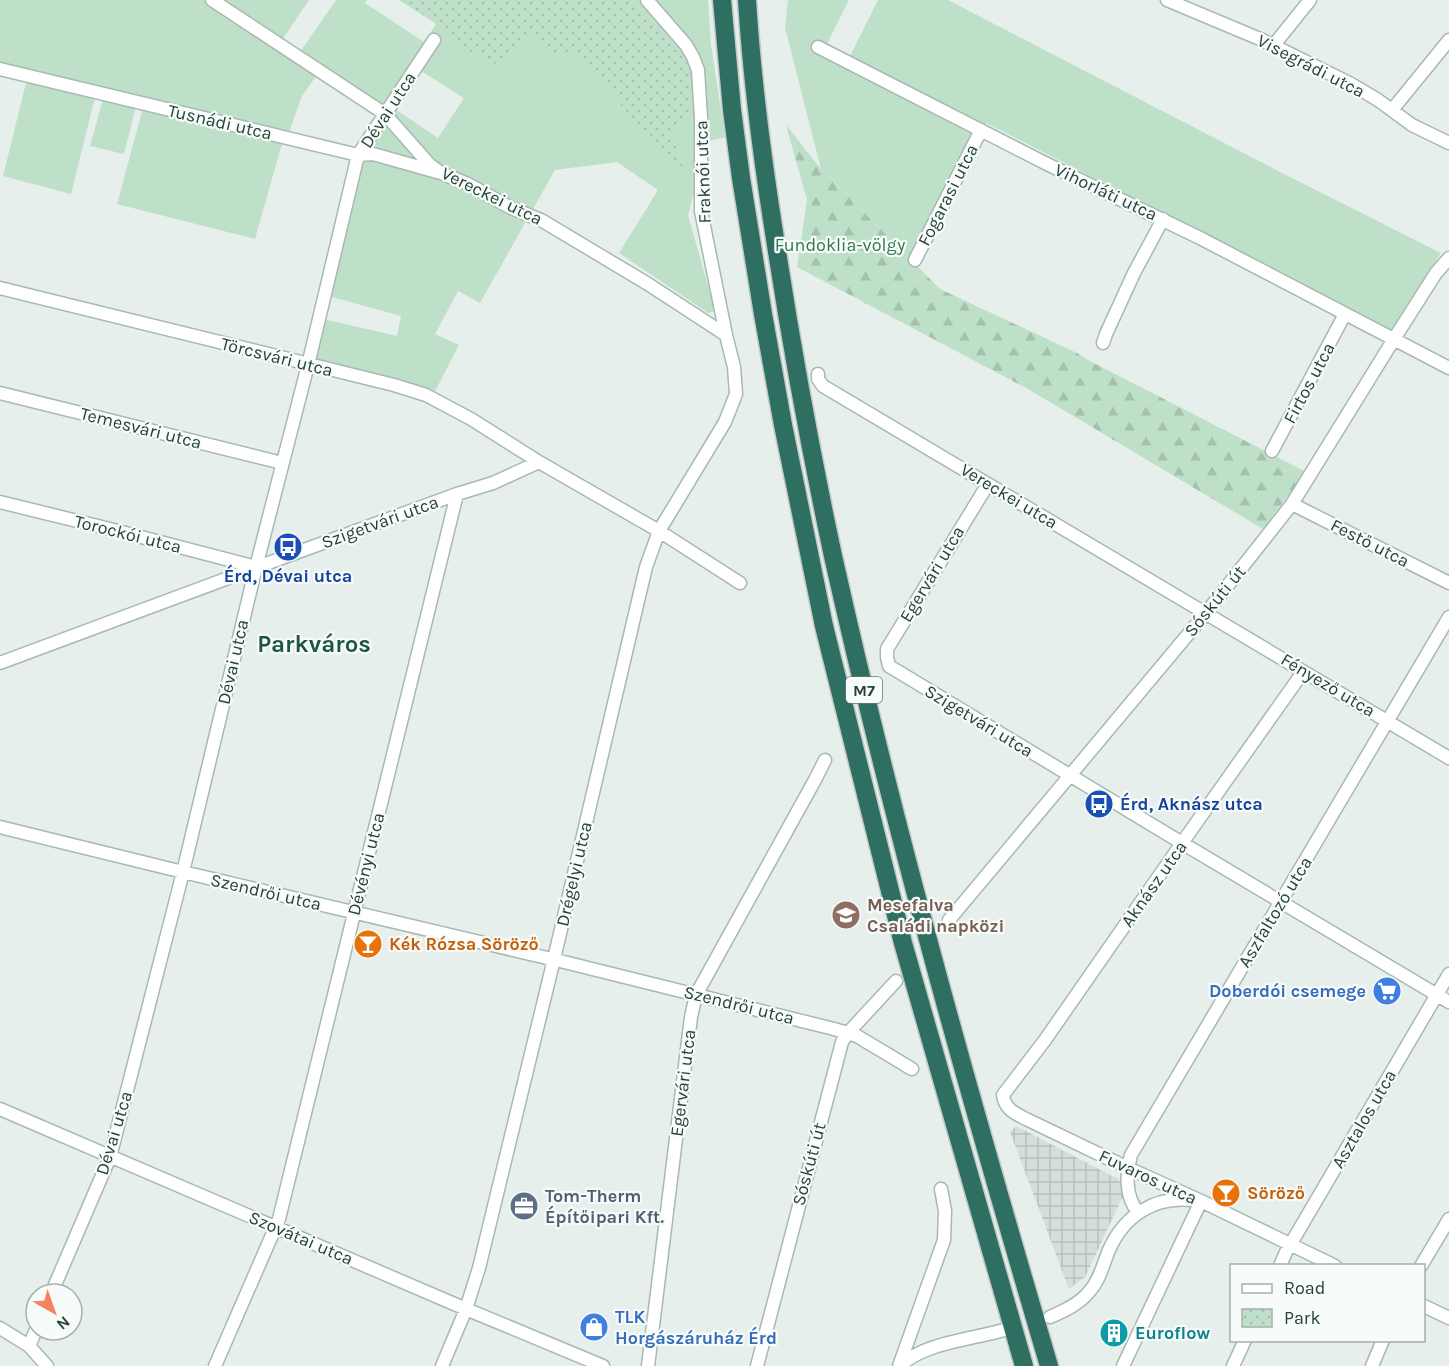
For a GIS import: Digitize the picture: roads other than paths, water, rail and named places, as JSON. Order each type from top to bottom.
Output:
[{"type":"highway","name":"M7","points":[[722,0],[741,178],[783,424],[824,626],[903,943],[1024,1366]]},
{"type":"highway","name":"M7","points":[[747,0],[767,187],[801,399],[823,510],[872,726],[917,903],[1049,1366]]},
{"type":"street","name":"Vereckei utca","points":[[213,0],[385,114],[429,164],[441,173],[468,184],[511,208],[541,220],[648,284],[726,335]]},
{"type":"street","name":"Fraknói utca","points":[[647,0],[686,45],[698,70],[701,118],[701,211],[734,367],[736,394]]},
{"type":"street","name":"Visegrádi utca","points":[[1167,0],[1273,45],[1351,84],[1412,125],[1449,143]]},
{"type":"street","points":[[1273,45],[1310,0]]},
{"type":"street","name":"Dévai utca","points":[[56,1282],[110,1156],[183,872],[358,155],[434,40]]},
{"type":"street","points":[[1392,110],[1449,40]]},
{"type":"street","name":"Vihorláti utca","points":[[818,47],[1047,164],[1163,219],[1449,368]]},
{"type":"street","name":"Tusnádi utca","points":[[0,69],[358,155],[373,154],[441,173]]},
{"type":"street","name":"Fogarasi utca","points":[[915,260],[981,130]]},
{"type":"street","points":[[1103,343],[1134,273],[1163,219]]},
{"type":"street","name":"Sóskúti út","points":[[949,920],[1206,613],[1292,504],[1436,273],[1449,258]]},
{"type":"street","name":"Törcsvári utca","points":[[0,288],[426,395],[471,418],[539,462]]},
{"type":"street","name":"Firtos utca","points":[[1272,451],[1345,314]]},
{"type":"street","name":"Vereckei utca","points":[[818,374],[818,379],[823,386],[1206,613]]},
{"type":"street","name":"Temesvári utca","points":[[0,393],[282,463]]},
{"type":"street","name":"Drégelyi utca","points":[[442,1366],[466,1309],[478,1268],[554,959],[646,567],[659,531],[725,422],[736,394]]},
{"type":"street","points":[[539,462],[659,531],[740,583]]},
{"type":"street","name":"Szigetvári utca","points":[[0,663],[256,567],[493,483],[539,462]]},
{"type":"street","name":"Egervári utca","points":[[890,666],[887,649],[988,484]]},
{"type":"street","name":"Dévényi utca","points":[[215,1366],[276,1227],[284,1199],[357,913],[457,494]]},
{"type":"street","name":"Torockói utca","points":[[0,502],[256,567]]},
{"type":"street","name":"Festő utca","points":[[1292,504],[1449,583]]},
{"type":"street","name":"Fényező utca","points":[[1206,613],[1449,758]]},
{"type":"street","name":"Aszfaltozó utca","points":[[1138,1212],[1132,1206],[1127,1181],[1131,1155],[1449,617]]},
{"type":"street","name":"Szigetvári utca","points":[[890,666],[1069,776],[1449,1002]]},
{"type":"street","name":"Aknász utca","points":[[1003,1095],[1045,1040],[1304,672]]},
{"type":"street","name":"Egervári utca","points":[[648,1366],[689,1028],[696,994],[825,760]]},
{"type":"street","name":"Szendrői utca","points":[[0,827],[554,959],[847,1034]]},
{"type":"street","name":"Asztalos utca","points":[[1281,1264],[1449,974]]},
{"type":"street","name":"Sóskúti út","points":[[757,1366],[842,1042],[896,981]]},
{"type":"street","points":[[847,1034],[856,1036],[912,1069]]},
{"type":"street","name":"Fuvaros utca","points":[[1003,1095],[1009,1110],[1331,1264]]},
{"type":"street","name":"Szovátai utca","points":[[0,1109],[603,1366]]},
{"type":"street","points":[[899,1366],[944,1240],[945,1211],[941,1189]]},
{"type":"street","points":[[1050,1317],[1069,1308],[1089,1293],[1116,1238],[1138,1212],[1166,1201],[1182,1199],[1201,1201],[1123,1366]]},
{"type":"street","points":[[1422,1264],[1449,1219]]},
{"type":"street","points":[[1425,1306],[1449,1318]]},
{"type":"street","points":[[0,1328],[33,1349],[47,1366]]},
{"type":"street","points":[[899,1366],[923,1351],[1004,1330]]},
{"type":"street","points":[[32,1366],[34,1342]]},
{"type":"street","points":[[1233,1366],[1245,1342]]},
{"type":"street","points":[[1372,1366],[1383,1342]]},
{"type":"place","name":"Érd, Dévai utca","points":[[288,547]]},
{"type":"place","name":"Érd, Aknász utca","points":[[1099,804]]},
{"type":"place","name":"Mesefalva Családi napközi","points":[[846,915]]},
{"type":"place","name":"Kék Rózsa Söröző","points":[[368,944]]},
{"type":"place","name":"Doberdói csemege","points":[[1387,991]]},
{"type":"place","name":"Söröző","points":[[1226,1193]]},
{"type":"place","name":"Tom-Therm Építőipari Kft.","points":[[524,1206]]},
{"type":"place","name":"TLK Horgászáruház Érd","points":[[594,1327]]},
{"type":"place","name":"Euroflow","points":[[1114,1333]]},
{"type":"district","name":"Parkváros","points":[[314,644]]},
{"type":"park label","name":"Fundoklia-völgy","points":[[840,245]]}]
